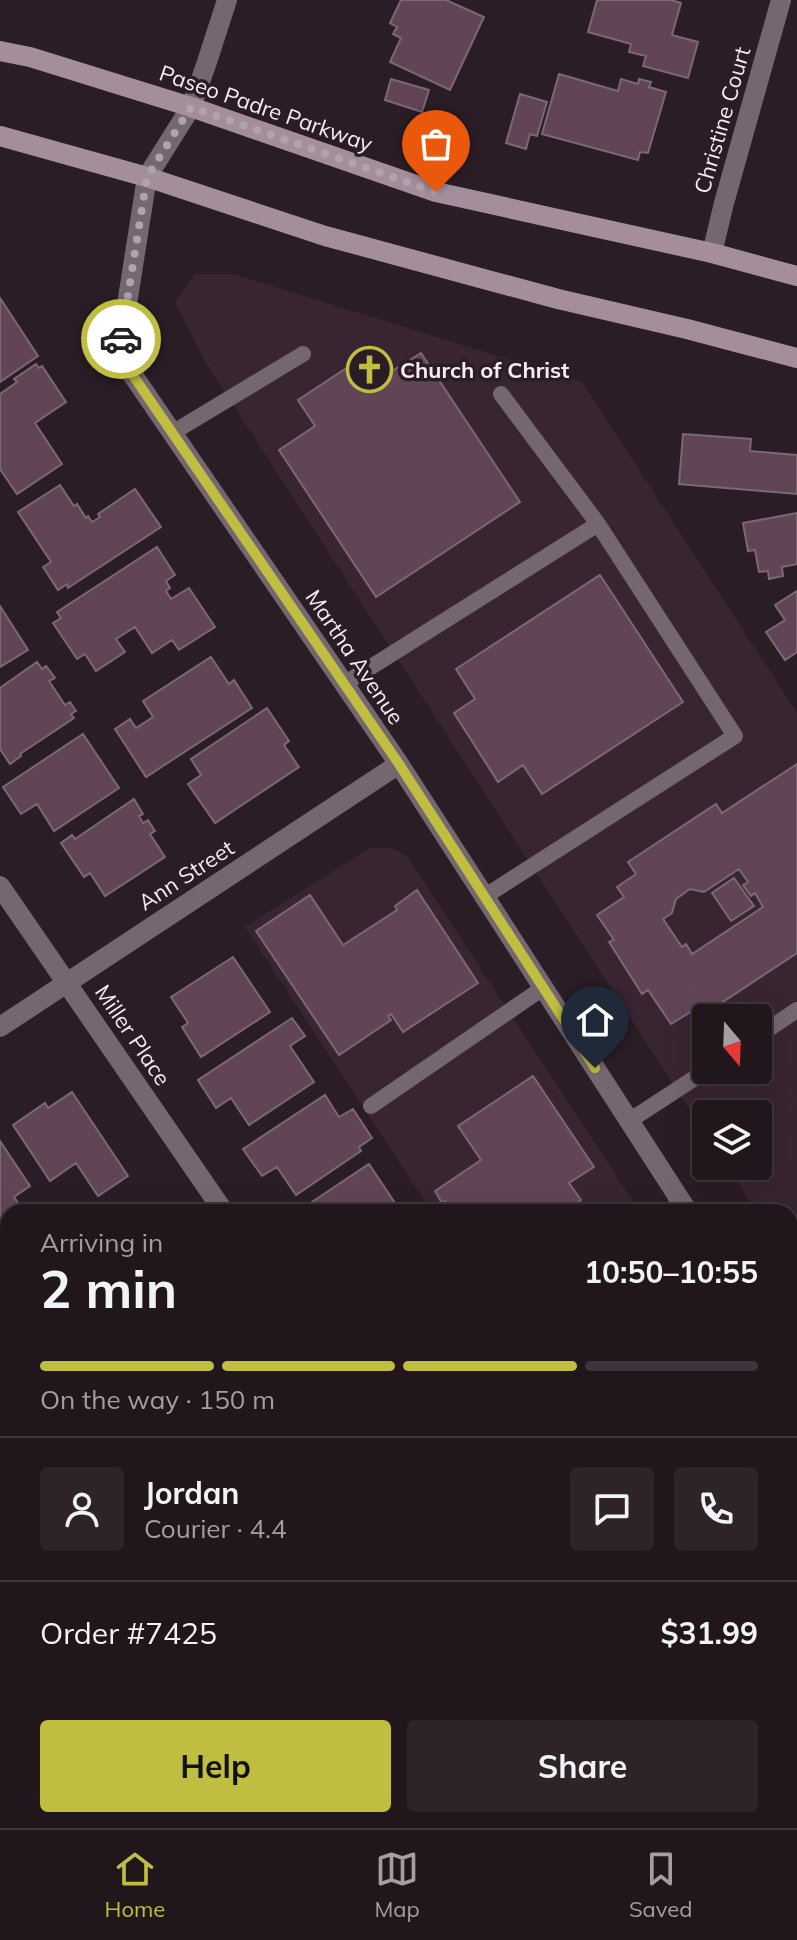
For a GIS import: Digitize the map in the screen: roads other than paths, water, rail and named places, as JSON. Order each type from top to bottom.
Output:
[{"type":"main road","name":"Paseo Padre Parkway","points":[[0,51],[30,57],[191,107],[436,192],[712,253],[797,276]]},
{"type":"main road","points":[[0,136],[147,177],[325,236],[558,299],[797,358]]},
{"type":"street","name":"Martha Avenue","points":[[227,0],[191,107],[147,177],[119,355],[399,764],[629,1121],[676,1204]]},
{"type":"street","name":"Christine Court","points":[[712,253],[781,0]]},
{"type":"street","name":"Ann Street","points":[[0,1027],[399,764]]},
{"type":"street","name":"Miller Place","points":[[0,886],[219,1204]]},
{"type":"lane","points":[[172,433],[303,354]]},
{"type":"lane","points":[[484,897],[735,736],[598,524],[501,394]]},
{"type":"lane","points":[[344,684],[598,524]]},
{"type":"lane","points":[[371,1106],[543,988]]},
{"type":"lane","points":[[772,1027],[797,1010]]},
{"type":"lane","points":[[629,1121],[692,1080]]},
{"type":"place","name":"Church of Christ","points":[[369,370]]}]
